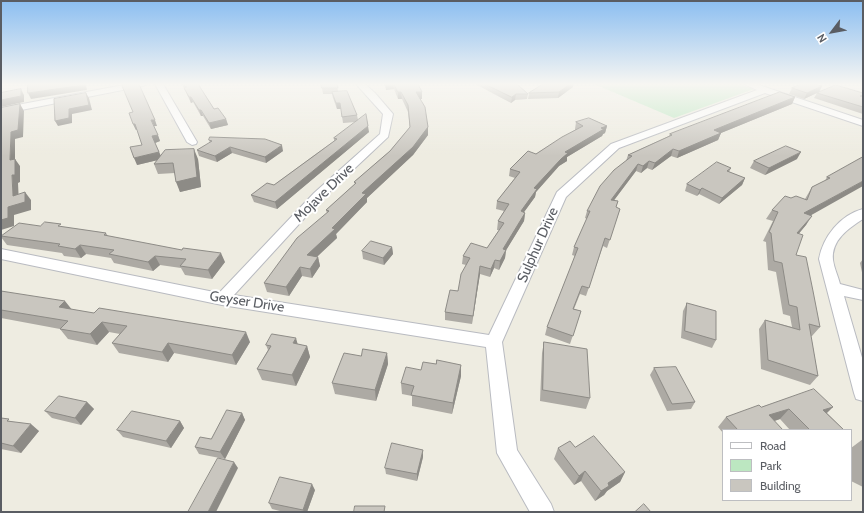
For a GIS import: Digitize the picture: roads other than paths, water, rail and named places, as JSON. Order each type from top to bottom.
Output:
[{"type":"street","points":[[1,111],[17,108]]},
{"type":"street","points":[[173,108],[192,142]]},
{"type":"street","name":"Mojave Drive","points":[[222,299],[318,196],[385,135],[388,114],[383,108]]},
{"type":"street","name":"Sulphur Drive","points":[[494,342],[561,195],[615,146],[717,108]]},
{"type":"street","points":[[818,108],[863,123]]},
{"type":"street","points":[[863,213],[839,229],[827,248],[826,259],[863,393]]},
{"type":"street","name":"Geyser Drive","points":[[1,254],[222,299],[494,342]]},
{"type":"street","points":[[834,288],[863,295]]},
{"type":"street","points":[[494,342],[507,453],[542,512]]}]
